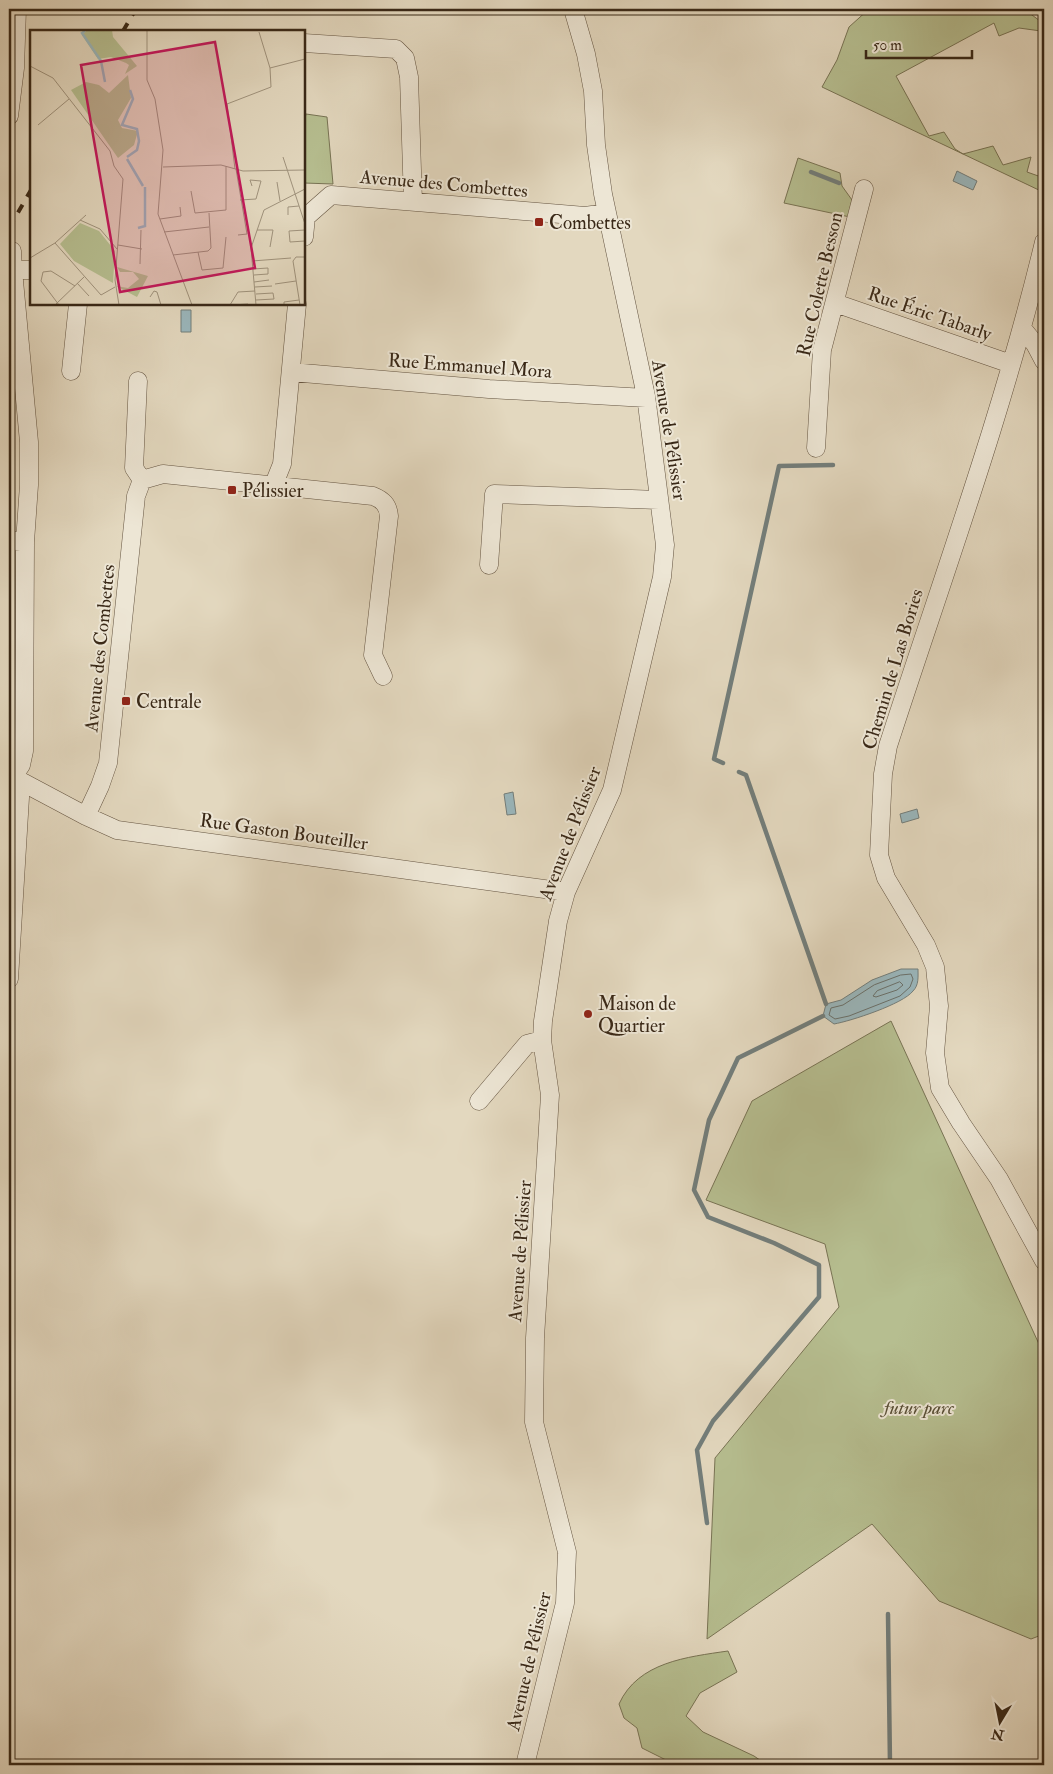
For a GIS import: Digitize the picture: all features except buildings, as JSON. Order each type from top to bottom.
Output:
[{"type":"street","points":[[9,116],[17,9]]},
{"type":"street","name":"Avenue de Pélissier","points":[[525,1765],[565,1603],[567,1573],[567,1552],[534,1422],[535,1338],[550,1095],[542,1040],[552,959],[566,892],[612,790],[662,578],[665,546],[646,398],[607,212],[596,145],[593,91],[586,54],[572,9]]},
{"type":"street","points":[[305,43],[396,49],[405,58],[409,76],[413,202]]},
{"type":"street","name":"Rue Colette Besson","points":[[816,448],[822,350],[864,190]]},
{"type":"street","name":"Avenue des Combettes","points":[[305,227],[306,217],[331,196],[585,216],[607,212]]},
{"type":"street","name":"Chemin de Las Bories","points":[[1044,242],[1022,328],[968,504],[888,746],[883,774],[879,855],[886,878],[926,945],[936,968],[939,1006],[936,1053],[940,1088],[999,1179],[1044,1262]]},
{"type":"street","points":[[9,979],[14,778],[21,765],[24,751],[17,541],[29,485],[29,442],[12,251]]},
{"type":"street","points":[[13,270],[30,270]]},
{"type":"street","name":"Rue Éric Tabarly","points":[[835,302],[1011,364]]},
{"type":"street","points":[[71,371],[78,305]]},
{"type":"street","points":[[274,484],[282,464],[298,305]]},
{"type":"street","points":[[1022,328],[1036,344],[1044,361]]},
{"type":"street","name":"Rue Emmanuel Mora","points":[[291,372],[489,389],[646,398]]},
{"type":"street","points":[[138,381],[134,468],[142,480],[163,474],[274,484],[373,496],[381,499],[389,508],[373,655],[383,676]]},
{"type":"street","name":"Avenue des Combettes","points":[[86,816],[108,763],[136,496],[142,480]]},
{"type":"street","points":[[489,565],[494,494],[659,500]]},
{"type":"street","name":"Rue Gaston Bouteiller","points":[[14,778],[117,830],[566,892]]},
{"type":"street","points":[[479,1101],[527,1044],[542,1040]]},
{"type":"green space","points":[[869,9],[1024,9],[1044,24],[1044,36],[1041,31],[1019,28],[999,36],[994,23],[896,76],[929,136],[944,132],[955,149],[963,154],[822,87],[837,60],[849,27]]},
{"type":"green space","points":[[306,114],[327,117],[333,184],[305,183]]},
{"type":"green space","points":[[993,146],[1003,165],[1031,157],[1027,172],[1044,178],[1043,192],[963,154]]},
{"type":"green space","points":[[798,158],[840,173],[842,186],[852,200],[850,217],[784,203]]},
{"type":"green space","name":"futur parc","points":[[891,1021],[1044,1355],[1044,1634],[1031,1639],[939,1601],[872,1524],[707,1639],[715,1458],[839,1307],[825,1244],[706,1200],[752,1101]]},
{"type":"green space","points":[[728,1651],[737,1672],[700,1693],[686,1716],[703,1732],[754,1756],[767,1765],[676,1765],[642,1748],[637,1728],[624,1718],[619,1704],[627,1690],[651,1670],[665,1664],[681,1659]]},
{"type":"water","points":[[957,171],[977,181],[973,190],[953,181]]},
{"type":"water","points":[[181,310],[191,310],[191,332],[181,332]]},
{"type":"water","points":[[513,792],[516,814],[507,815],[504,794]]},
{"type":"water","points":[[917,809],[919,818],[902,823],[900,814]]},
{"type":"water","points":[[901,969],[918,969],[918,978],[915,989],[899,1001],[864,1016],[834,1024],[823,1016],[826,1004],[841,1000],[872,980]]},
{"type":"waterway","points":[[811,172],[839,183]]},
{"type":"waterway","points":[[723,763],[714,759],[779,466],[833,465]]},
{"type":"waterway","points":[[739,772],[746,775],[826,1004]]},
{"type":"waterway","points":[[707,1523],[697,1450],[713,1421],[819,1297],[819,1265],[774,1243],[708,1217],[694,1190],[709,1120],[738,1058],[823,1016]]},
{"type":"waterway","points":[[888,1614],[890,1765]]},
{"type":"railway","points":[[124,30],[136,9]]},
{"type":"railway","points":[[9,228],[30,192]]},
{"type":"place","name":"Combettes","points":[[539,222]]},
{"type":"place","name":"Pélissier","points":[[232,490]]},
{"type":"place","name":"Centrale","points":[[126,701]]},
{"type":"place","name":"Maison de Quartier","points":[[588,1014]]}]
